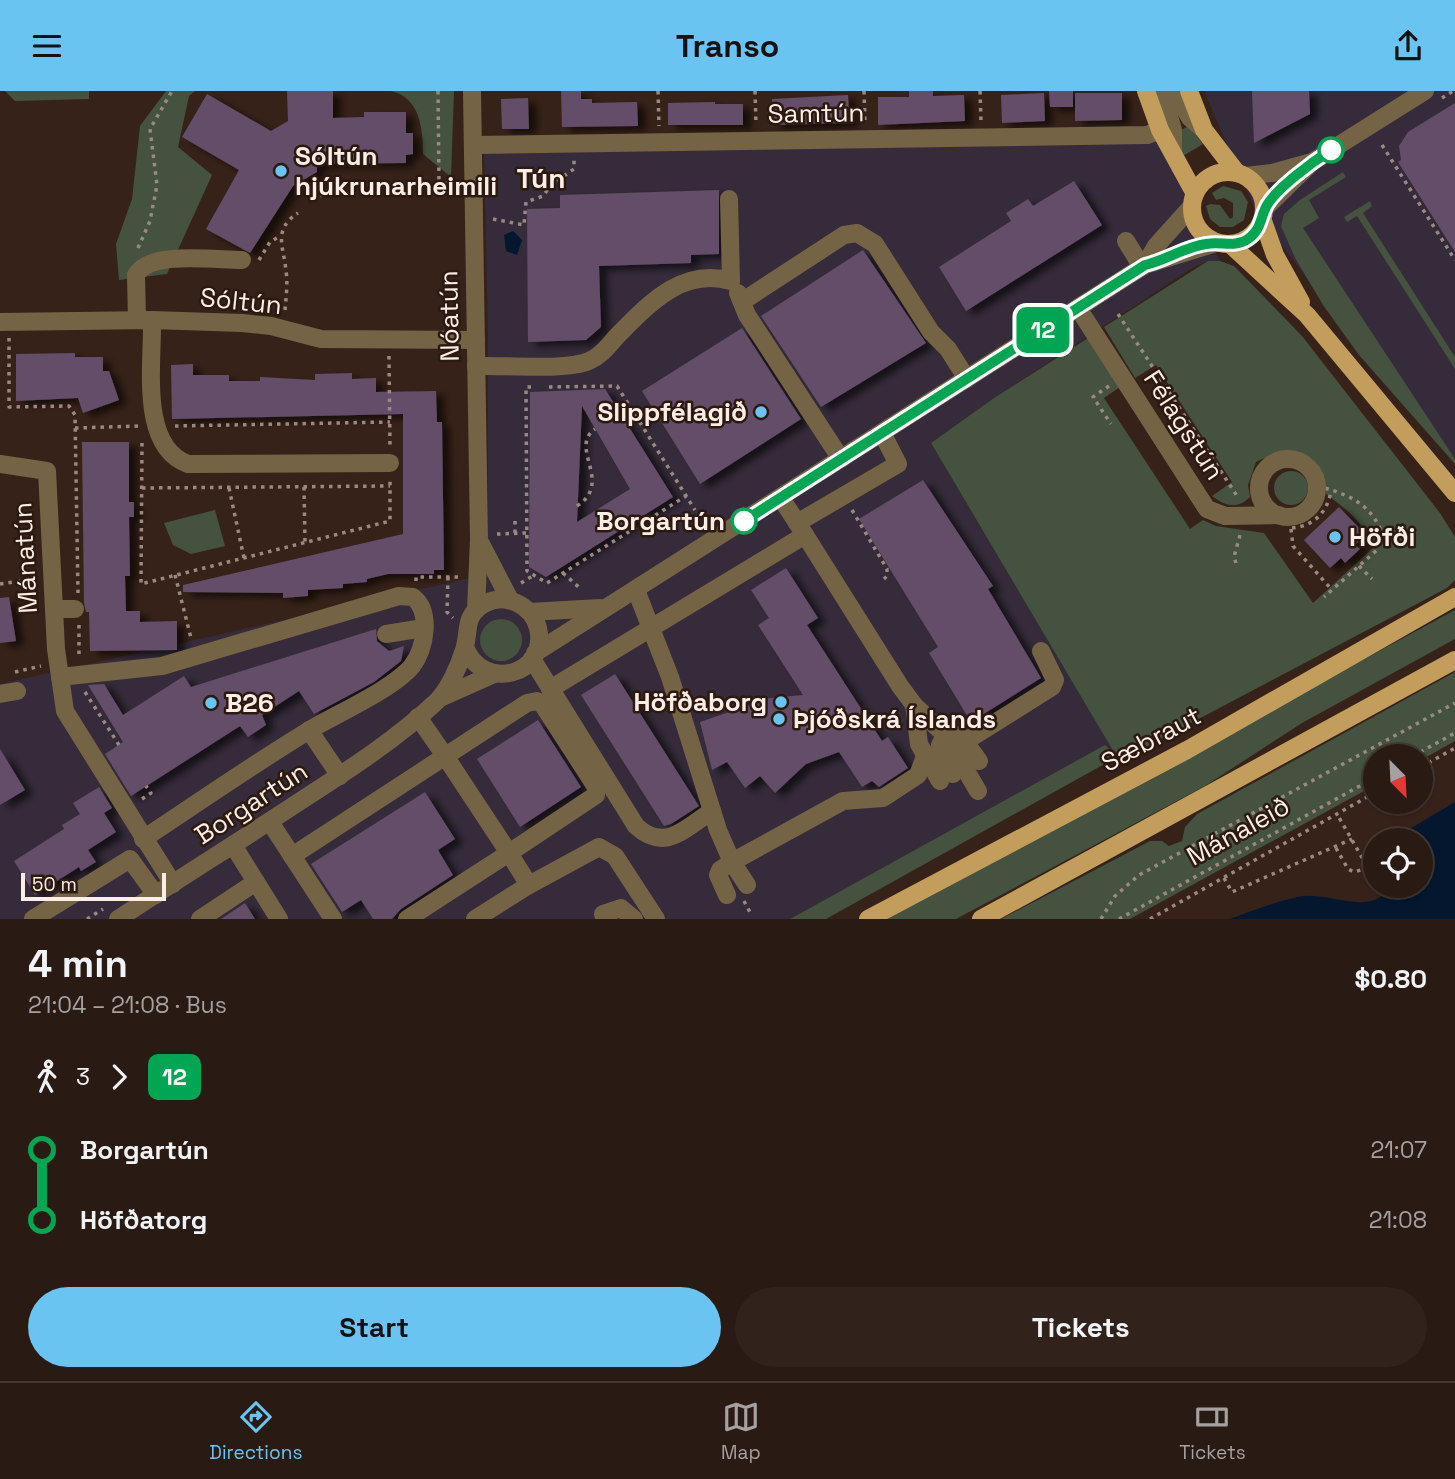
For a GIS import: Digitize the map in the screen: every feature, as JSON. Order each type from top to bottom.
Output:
[{"type":"main road","points":[[1146,91],[1160,130],[1173,151],[1193,200],[1198,228],[1223,244],[1307,314],[1455,493]]},
{"type":"main road","points":[[1189,91],[1204,130],[1242,174],[1260,189],[1275,255],[1307,314]]},
{"type":"main road","name":"Borgartún","points":[[1193,200],[1200,185],[1217,173],[1242,174]]},
{"type":"main road","name":"Borgartún","points":[[1223,244],[1250,237],[1264,214]]},
{"type":"main road","name":"Sæbraut","points":[[868,919],[1187,750],[1455,597]]},
{"type":"main road","points":[[981,919],[1455,660]]},
{"type":"street","name":"Nóatún","points":[[472,91],[476,366],[487,537],[476,610]]},
{"type":"street","points":[[1162,91],[1173,130],[1173,151]]},
{"type":"street","points":[[1174,91],[1190,118],[1204,130]]},
{"type":"street","name":"Borgartún","points":[[1264,214],[1312,162],[1425,91]]},
{"type":"street","name":"Samtún","points":[[473,145],[1147,135],[1160,130]]},
{"type":"street","name":"Borgartún","points":[[1242,174],[1272,173],[1312,162]]},
{"type":"street","points":[[729,199],[731,281],[743,301],[747,315],[841,459]]},
{"type":"street","name":"Borgartún","points":[[1143,266],[1193,200]]},
{"type":"street","points":[[743,301],[844,235],[864,235],[875,244],[931,333],[948,349],[967,379]]},
{"type":"street","points":[[1126,241],[1143,266]]},
{"type":"street","name":"Borgartún","points":[[118,919],[340,776],[440,698],[494,674],[513,673],[603,607],[636,590],[1143,266],[1223,244]]},
{"type":"street","points":[[242,260],[161,259],[148,263],[136,275],[144,320],[155,426],[166,450],[188,464],[390,463]]},
{"type":"street","points":[[476,366],[581,363],[602,353],[628,326],[675,287],[699,277],[712,276],[731,281]]},
{"type":"street","name":"Félagstún","points":[[1078,308],[1207,509],[1225,516],[1283,516]]},
{"type":"street","name":"Sóltún","points":[[4,322],[144,320],[242,323],[321,339],[476,340]]},
{"type":"street","points":[[550,689],[653,628],[801,529],[844,496],[898,464],[882,433]]},
{"type":"street","name":"Félagstún","points":[[1283,516],[1265,505],[1259,487],[1266,470],[1272,464],[1290,459],[1299,461],[1313,473],[1317,486]]},
{"type":"street","name":"Mánatún","points":[[0,464],[47,471],[56,649],[67,676],[65,711],[173,884]]},
{"type":"street","points":[[1283,516],[1305,512],[1311,506],[1317,486]]},
{"type":"street","points":[[781,498],[914,705],[945,735],[978,791]]},
{"type":"street","name":"Nóatún","points":[[487,537],[509,600]]},
{"type":"street","points":[[636,590],[653,628],[712,811],[732,862],[747,885]]},
{"type":"street","points":[[67,676],[162,666],[399,596],[413,597],[422,608],[424,628],[418,656],[402,676],[309,730],[143,839]]},
{"type":"street","points":[[476,610],[488,602],[509,600],[530,612],[538,628],[534,656],[550,689],[636,826],[644,833],[653,838],[671,837],[712,811]]},
{"type":"street","name":"Borgartún","points":[[530,612],[603,607]]},
{"type":"street","points":[[54,609],[77,611]]},
{"type":"street","name":"Borgartún","points":[[440,698],[465,647],[467,623],[476,610]]},
{"type":"street","points":[[386,634],[424,628]]},
{"type":"street","points":[[465,647],[479,667],[494,674]]},
{"type":"street","points":[[966,741],[1052,687],[1055,680],[1041,651]]},
{"type":"street","points":[[292,856],[527,703],[537,701],[543,705],[596,787],[596,795],[407,919]]},
{"type":"street","points":[[914,705],[916,731],[925,756],[946,778],[940,745],[945,735]]},
{"type":"street","points":[[418,717],[529,885]]},
{"type":"street","points":[[309,730],[340,776]]},
{"type":"street","points":[[945,735],[960,735],[979,761]]},
{"type":"street","points":[[727,895],[718,876],[720,870],[843,801],[883,798],[918,775],[925,756]]},
{"type":"street","points":[[270,822],[333,919]]},
{"type":"street","points":[[233,845],[279,919]]},
{"type":"street","points":[[475,919],[589,849],[600,847],[615,856],[656,919]]},
{"type":"street","points":[[33,919],[130,859],[156,895]]},
{"type":"street","points":[[200,919],[256,882]]},
{"type":"street","points":[[603,914],[621,908],[634,919]]},
{"type":"path","points":[[135,254],[150,221],[157,185],[150,129],[172,91]]},
{"type":"path","points":[[438,91],[439,183]]},
{"type":"path","points":[[658,91],[659,142]]},
{"type":"path","points":[[755,91],[756,141]]},
{"type":"path","points":[[864,91],[865,139]]},
{"type":"path","points":[[980,91],[981,137]]},
{"type":"path","points":[[492,219],[524,225],[526,202],[543,196],[551,185],[574,169],[576,144]]},
{"type":"path","points":[[1382,145],[1455,260]]},
{"type":"path","points":[[320,197],[334,186],[456,183]]},
{"type":"path","points":[[283,330],[287,284],[280,236],[286,223],[298,213]]},
{"type":"path","points":[[261,258],[270,242],[280,236]]},
{"type":"path","points":[[1118,314],[1248,516],[1234,557],[1236,563]]},
{"type":"path","points":[[4,322],[9,407],[69,406],[75,415],[79,658],[92,657]]},
{"type":"path","points":[[75,428],[142,426],[141,584],[390,521],[389,340]]},
{"type":"path","points":[[1111,424],[1093,397],[1122,377]]},
{"type":"path","points":[[686,496],[547,583],[527,572],[526,387],[617,386],[695,510]]},
{"type":"path","points":[[621,414],[631,408]]},
{"type":"path","points":[[155,426],[390,422]]},
{"type":"path","points":[[578,506],[592,488],[593,478],[586,446],[588,436],[595,429]]},
{"type":"path","points":[[142,488],[390,486]]},
{"type":"path","points":[[1317,486],[1356,500],[1375,517],[1380,528],[1377,550],[1324,597]]},
{"type":"path","points":[[304,487],[305,543]]},
{"type":"path","points":[[229,488],[244,558]]},
{"type":"path","points":[[844,496],[887,569],[887,576],[883,580]]},
{"type":"path","points":[[515,516],[515,533]]},
{"type":"path","points":[[1283,516],[1293,546],[1332,590]]},
{"type":"path","points":[[487,537],[526,533]]},
{"type":"path","points":[[1359,566],[1372,579]]},
{"type":"path","points":[[563,573],[578,584],[584,594]]},
{"type":"path","points":[[175,575],[196,656]]},
{"type":"path","points":[[521,583],[534,575]]},
{"type":"path","points":[[413,597],[416,577],[455,577]]},
{"type":"path","points":[[448,577],[447,612],[453,618]]},
{"type":"path","points":[[0,584],[34,579]]},
{"type":"path","points":[[67,676],[119,745]]},
{"type":"path","points":[[1101,919],[1121,890],[1139,875],[1455,703]]},
{"type":"path","points":[[1433,745],[1455,733]]},
{"type":"path","points":[[1433,760],[1455,748]]},
{"type":"path","name":"Mánaleið","points":[[1119,919],[1363,784]]},
{"type":"path","name":"Mánaleið","points":[[1150,919],[1363,799]]},
{"type":"path","points":[[1336,848],[1351,872],[1361,870],[1364,861],[1337,814]]},
{"type":"path","points":[[1224,878],[1232,892],[1352,839]]},
{"type":"shaded area","points":[[1204,91],[1455,91],[1455,459],[1375,365],[1257,214]]},
{"type":"shaded area","points":[[1154,125],[1220,261],[1208,261],[1191,269],[994,398],[931,443],[1117,757],[1105,746],[790,919],[0,919],[0,684],[488,574],[488,337],[484,153],[1104,137]]},
{"type":"green space","points":[[5,91],[89,91],[89,99],[15,101]]},
{"type":"green space","points":[[166,91],[195,91],[189,96],[178,147],[212,175],[167,274],[119,280],[116,244],[132,199],[140,126]]},
{"type":"green space","points":[[391,91],[454,91],[451,177],[423,154],[421,125],[414,107],[401,94]]},
{"type":"green space","points":[[1189,126],[1203,144],[1183,156],[1180,151],[1181,130]]},
{"type":"green space","points":[[1343,172],[1346,177],[1309,200],[1319,218],[1303,228],[1455,459],[1455,464],[1359,355],[1323,305],[1295,258],[1281,226],[1284,214],[1300,200]]},
{"type":"green space","points":[[1223,186],[1241,191],[1248,202],[1244,220],[1233,227],[1220,227],[1210,219],[1206,206],[1220,205],[1230,219],[1233,217],[1233,203],[1224,198],[1216,200],[1212,193]]},
{"type":"green space","points":[[1370,201],[1372,206],[1363,213],[1455,357],[1455,369],[1357,216],[1347,222],[1344,217]]},
{"type":"green space","points":[[1208,261],[1220,261],[1234,266],[1302,336],[1440,513],[1455,537],[1455,580],[1447,588],[1136,752],[1117,757],[826,919],[790,919],[1105,745],[1115,754],[931,443],[994,398],[1088,338],[1120,387],[1104,398],[1190,529],[1203,520],[1216,526],[1264,533],[1313,603],[1373,548],[1360,524],[1326,494],[1318,467],[1312,458],[1303,454],[1282,453],[1256,462],[1248,485],[1250,497],[1240,504],[1226,504],[1212,496],[1232,482],[1156,365],[1135,378],[1104,327]]},
{"type":"green space","points":[[1291,471],[1303,476],[1308,488],[1303,500],[1291,505],[1279,500],[1274,488],[1279,476]]},
{"type":"green space","points":[[215,510],[225,546],[191,554],[173,545],[164,523]]},
{"type":"green space","points":[[1455,610],[1455,639],[1302,723],[1205,786],[956,919],[883,919]]},
{"type":"green space","points":[[501,619],[516,625],[522,640],[516,655],[501,661],[486,655],[480,640],[486,625]]},
{"type":"green space","points":[[1455,672],[1455,741],[1433,753],[1433,744],[1363,744],[1363,792],[1130,919],[1001,919],[1150,841],[1162,841],[1169,846],[1182,841],[1185,827],[1197,814]]},
{"type":"water","points":[[513,231],[522,240],[517,255],[506,251],[504,235]]},
{"type":"water","points":[[1455,802],[1455,919],[1230,919],[1297,897],[1361,902],[1379,898],[1433,898],[1433,828],[1411,828]]},
{"type":"building","name":"Sóltún hjúkrunarheimili","points":[[287,91],[333,91],[333,118],[364,117],[364,112],[406,112],[406,133],[413,133],[413,154],[406,155],[406,163],[317,164],[317,172],[293,186],[250,253],[206,229],[239,170],[182,137],[207,94],[271,131],[288,121]]},
{"type":"building","points":[[561,91],[581,91],[581,99],[592,99],[592,103],[637,102],[638,126],[562,127]]},
{"type":"building","points":[[909,91],[933,91],[933,96],[964,95],[965,121],[878,125],[878,97],[909,97]]},
{"type":"building","points":[[1049,91],[1073,91],[1073,107],[1050,107]]},
{"type":"building","points":[[1252,91],[1309,91],[1310,114],[1254,143]]},
{"type":"building","points":[[1044,93],[1045,121],[1002,123],[1001,95]]},
{"type":"building","points":[[1075,93],[1122,93],[1122,120],[1075,121]]},
{"type":"building","points":[[848,95],[850,123],[773,125],[772,99]]},
{"type":"building","points":[[528,98],[529,129],[502,129],[501,99]]},
{"type":"building","points":[[668,103],[743,104],[743,125],[668,125]]},
{"type":"building","points":[[1455,103],[1455,252],[1398,162],[1401,160],[1399,146],[1408,132]]},
{"type":"building","points":[[1074,181],[1102,225],[966,311],[939,267],[1011,221],[1006,213],[1028,199],[1033,206]]},
{"type":"building","points":[[719,190],[719,254],[691,255],[691,263],[599,266],[601,327],[586,340],[528,342],[527,209],[560,208],[560,195]]},
{"type":"building","points":[[863,250],[926,343],[821,407],[761,316]]},
{"type":"building","points":[[742,328],[801,419],[700,484],[642,391]]},
{"type":"building","points":[[75,353],[75,357],[103,357],[103,371],[109,371],[119,400],[83,413],[78,398],[16,401],[16,354]]},
{"type":"building","points":[[193,364],[193,375],[229,375],[229,381],[260,381],[260,377],[315,380],[315,374],[352,373],[352,379],[376,378],[376,392],[436,391],[437,422],[442,422],[444,570],[434,570],[434,574],[388,574],[367,579],[367,582],[343,584],[343,588],[308,590],[308,596],[283,598],[283,593],[183,592],[183,585],[403,534],[403,414],[172,419],[171,365]]},
{"type":"building","points":[[605,389],[673,497],[546,577],[529,567],[530,392]],"holes":[[[582,406],[630,489],[577,522]]]},
{"type":"building","points":[[82,442],[129,442],[129,502],[134,502],[134,517],[129,517],[130,576],[125,576],[126,611],[140,611],[140,622],[177,621],[177,650],[90,651],[89,612],[86,612],[84,603]]},
{"type":"building","points":[[923,480],[993,586],[988,589],[1041,678],[971,722],[929,653],[938,647],[859,519]]},
{"type":"building","name":"Höfði","points":[[1339,507],[1366,535],[1355,545],[1360,549],[1345,563],[1341,558],[1330,568],[1304,540]]},
{"type":"building","points":[[786,568],[818,618],[807,625],[882,741],[888,737],[908,768],[879,787],[872,781],[862,787],[839,752],[806,764],[775,793],[760,776],[745,788],[727,762],[712,770],[700,722],[770,698],[803,695],[758,625],[769,618],[751,590]]},
{"type":"building","points":[[9,597],[16,641],[0,643],[0,598]]},
{"type":"building","name":"B26","points":[[376,629],[377,641],[389,651],[404,646],[401,661],[374,682],[314,714],[299,691],[262,715],[266,725],[248,737],[240,726],[131,796],[105,754],[123,742],[88,685],[104,684],[123,715],[184,676],[191,687]]},
{"type":"building","points":[[615,674],[699,806],[671,824],[664,826],[581,695]]},
{"type":"building","points":[[538,720],[581,787],[520,827],[477,759]]},
{"type":"building","points":[[0,749],[25,790],[0,805]]},
{"type":"building","points":[[99,787],[112,808],[104,813],[116,832],[88,850],[96,862],[81,871],[79,867],[35,895],[14,861],[64,829],[62,825],[80,814],[73,803]]},
{"type":"building","points":[[425,792],[455,839],[438,850],[453,875],[401,909],[392,919],[373,919],[361,900],[342,912],[311,864]]},
{"type":"building","points":[[245,903],[255,919],[221,919]]},
{"type":"bus line","name":"12","points":[[744,521],[1145,265],[1205,244],[1241,243],[1258,230],[1265,215],[1265,208],[1277,194],[1312,162],[1331,150]]},
{"type":"place","name":"Sóltún hjúkrunarheimili","points":[[281,171]]},
{"type":"place","name":"Slippfélagið","points":[[761,412]]},
{"type":"place","name":"Borgartún","points":[[744,521]]},
{"type":"place","name":"Höfði","points":[[1335,537]]},
{"type":"place","name":"Höfðaborg","points":[[781,702]]},
{"type":"place","name":"B26","points":[[211,703]]},
{"type":"place","name":"Þjóðskrá Íslands","points":[[779,719]]},
{"type":"district","name":"Tún","points":[[541,178]]}]
